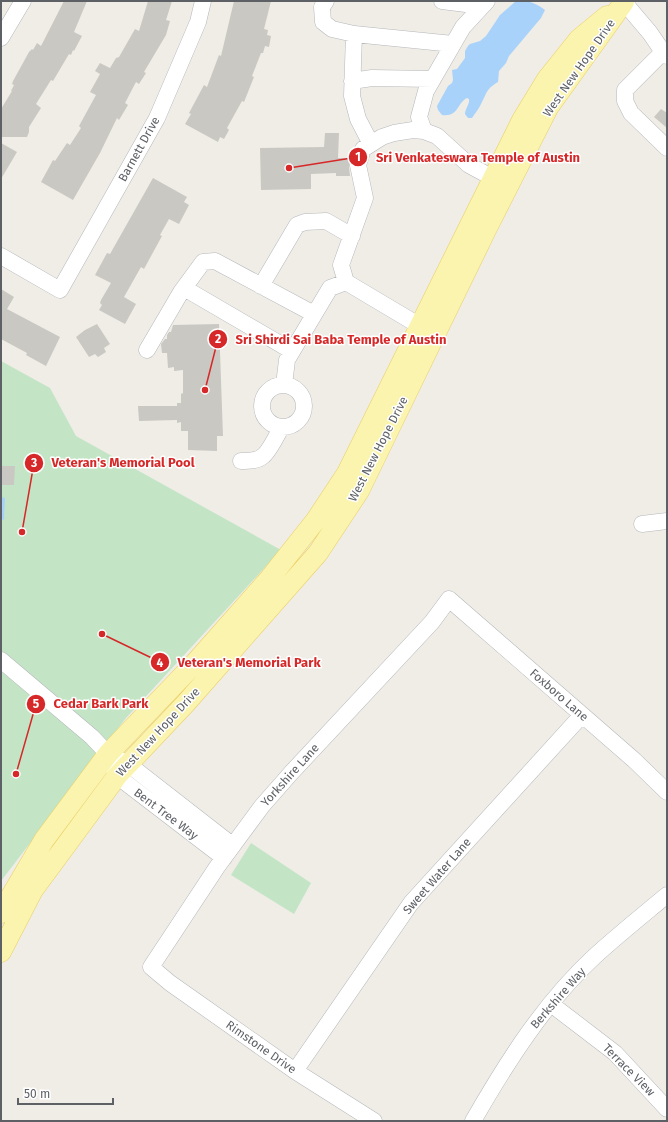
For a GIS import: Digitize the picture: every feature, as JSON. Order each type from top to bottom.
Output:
[{"type":"main road","name":"West New Hope Drive","points":[[1,913],[44,840],[108,754],[194,664],[270,578],[316,520],[346,473],[522,120],[547,79],[579,39],[624,1]]},
{"type":"main road","name":"West New Hope Drive","points":[[1,952],[33,890],[122,770],[186,703],[318,553],[359,491],[487,228],[548,108],[624,1]]},
{"type":"street","points":[[1,38],[22,1]]},
{"type":"street","name":"Barnett Drive","points":[[1,256],[60,290],[157,118],[198,22],[203,1]]},
{"type":"street","points":[[326,1],[322,7],[323,22],[332,29],[354,34],[453,44]]},
{"type":"street","points":[[442,1],[484,3]]},
{"type":"street","points":[[624,1],[665,54],[625,90],[625,101],[630,113],[667,148]]},
{"type":"street","points":[[424,131],[419,117],[426,91],[462,27],[484,3]]},
{"type":"street","points":[[354,34],[352,96],[358,119],[371,144]]},
{"type":"street","points":[[352,81],[372,78],[433,79]]},
{"type":"street","points":[[420,326],[346,282],[341,265],[365,198],[358,165],[363,149],[382,137],[394,132],[413,130],[424,131],[438,136],[469,165],[494,178]]},
{"type":"street","points":[[261,286],[297,225],[305,222],[326,221],[352,236]]},
{"type":"street","points":[[146,350],[184,288],[203,262],[215,261],[314,314]]},
{"type":"street","points":[[284,385],[287,360],[314,314],[330,288],[346,282]]},
{"type":"street","points":[[184,288],[292,351]]},
{"type":"street","points":[[284,385],[290,386],[301,395],[304,401],[304,408],[303,414],[294,425],[281,428],[268,422],[261,409],[265,395],[270,389],[276,386],[284,385]]},
{"type":"street","points":[[241,461],[250,461],[263,456],[281,428]]},
{"type":"street","points":[[642,524],[667,521]]},
{"type":"street","name":"Foxboro Lane","points":[[449,599],[634,760],[667,792]]},
{"type":"street","name":"Yorkshire Lane","points":[[152,967],[228,851],[262,806],[432,622],[449,599]]},
{"type":"street","points":[[1,660],[92,737],[122,770]]},
{"type":"street","name":"Sweet Water Lane","points":[[295,1071],[412,903],[582,715]]},
{"type":"street","name":"Bent Tree Way","points":[[122,770],[228,851]]},
{"type":"street","name":"Berkshire Way","points":[[473,1121],[489,1093],[535,1023],[551,1004],[595,956],[667,895]]},
{"type":"street","name":"Rimstone Drive","points":[[152,967],[170,983],[295,1071],[374,1121]]},
{"type":"street","name":"Terrace View","points":[[551,1004],[615,1053],[667,1109]]},
{"type":"green space","points":[[1,361],[50,388],[76,436],[281,550],[126,718],[1,881]]},
{"type":"green space","points":[[251,843],[311,883],[294,914],[231,875]]},
{"type":"water","points":[[516,1],[532,2],[545,10],[541,18],[509,56],[506,63],[499,71],[498,82],[489,89],[472,118],[468,118],[465,114],[469,101],[467,98],[452,114],[442,115],[437,106],[448,86],[452,83],[452,70],[457,69],[465,58],[465,51],[468,46],[480,41],[486,36],[500,15]]},
{"type":"water","points":[[1,497],[5,498],[4,520],[1,519]]},
{"type":"building","points":[[64,1],[87,1],[74,32],[82,36],[74,51],[73,50],[71,55],[69,54],[53,81],[51,80],[36,104],[41,108],[29,127],[27,137],[1,137],[1,109],[12,91],[14,85],[12,84],[13,81],[29,52],[32,49],[33,50],[37,43],[41,46]]},
{"type":"building","points":[[148,1],[172,1],[166,20],[170,21],[166,35],[144,72],[146,73],[139,84],[136,82],[125,103],[128,105],[119,120],[117,118],[100,153],[73,200],[41,182],[53,160],[55,161],[67,143],[70,145],[81,128],[79,126],[96,95],[90,92],[100,74],[95,71],[100,63],[110,68],[116,58],[119,57],[135,29],[139,31]]},
{"type":"building","points":[[234,1],[271,1],[264,29],[268,30],[267,35],[271,36],[269,47],[265,46],[263,53],[261,53],[252,76],[254,77],[244,102],[242,101],[227,128],[229,130],[224,139],[220,137],[218,142],[185,124],[191,114],[189,113],[204,85],[207,87],[219,55],[221,56]]},
{"type":"building","points":[[661,109],[667,113],[667,128],[654,117]]},
{"type":"building","points":[[325,133],[339,133],[338,158],[350,158],[350,176],[336,176],[336,173],[311,174],[311,189],[261,190],[260,148],[324,147]]},
{"type":"building","points":[[1,143],[17,152],[1,179]]},
{"type":"building","points":[[153,178],[187,197],[184,202],[189,205],[179,224],[169,219],[160,235],[162,236],[144,269],[141,267],[124,297],[136,304],[125,324],[99,310],[102,305],[100,303],[101,300],[111,283],[95,275],[107,253],[110,254]]},
{"type":"building","points":[[1,289],[14,297],[7,309],[60,337],[46,366],[26,355],[27,353],[1,339]]},
{"type":"building","points":[[97,324],[110,344],[104,348],[106,352],[98,357],[95,354],[89,357],[76,337],[85,330]]},
{"type":"building","points":[[219,324],[223,436],[217,436],[217,451],[188,450],[188,431],[181,431],[181,422],[177,423],[177,420],[139,421],[138,406],[177,406],[177,403],[181,403],[181,394],[183,393],[183,370],[174,371],[174,367],[168,368],[167,353],[162,353],[161,344],[165,339],[167,339],[167,335],[171,332],[173,325]]},
{"type":"building","points":[[1,466],[15,466],[14,485],[1,485]]},
{"type":"place","name":"Sri Venkateswara Temple of Austin","points":[[289,168]]},
{"type":"place","name":"Sri Shirdi Sai Baba Temple of Austin","points":[[205,390]]},
{"type":"place","name":"Veteran's Memorial Pool","points":[[22,532]]},
{"type":"place","name":"Veteran's Memorial Park","points":[[102,634]]},
{"type":"place","name":"Cedar Bark Park","points":[[16,774]]}]
